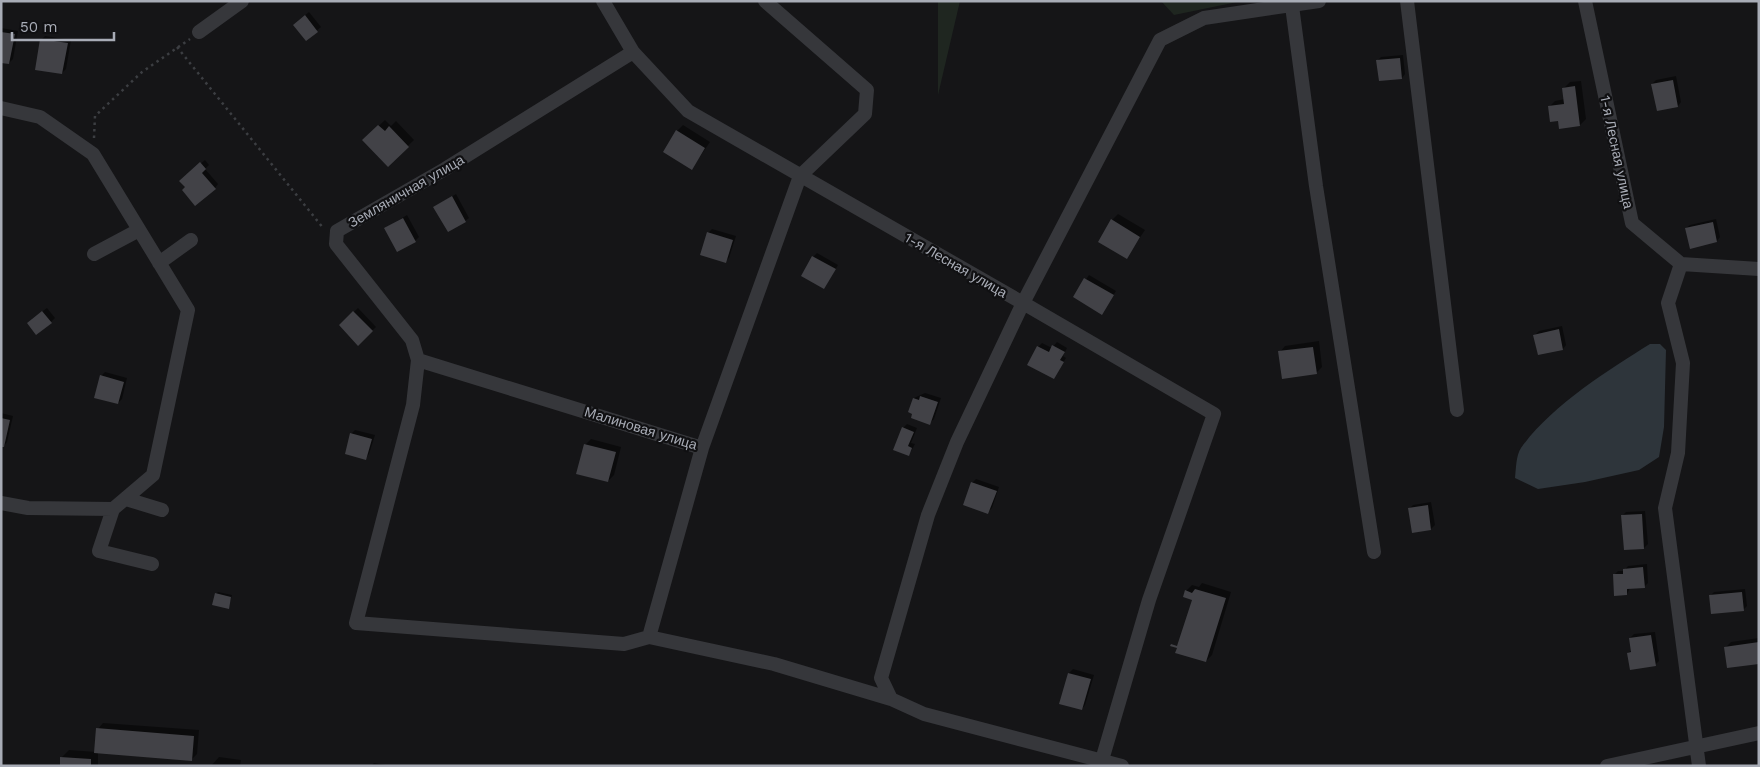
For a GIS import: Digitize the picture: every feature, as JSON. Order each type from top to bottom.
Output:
[{"type":"street","points":[[199,32],[242,1]]},
{"type":"street","name":"1-я Лесная улица","points":[[603,1],[633,52],[688,111],[1023,303],[1160,40],[1204,18],[1319,1]]},
{"type":"street","points":[[765,1],[867,90],[865,114],[800,176]]},
{"type":"street","points":[[1407,1],[1457,410]]},
{"type":"street","name":"1-я Лесная улица","points":[[1585,1],[1632,223],[1680,264]]},
{"type":"street","points":[[1300,4],[1316,186],[1374,552]]},
{"type":"street","name":"Земляничная улица","points":[[336,244],[337,231],[445,169],[633,52]]},
{"type":"street","points":[[1,108],[40,118],[93,154],[188,310],[153,475],[113,510],[99,551],[152,564]]},
{"type":"street","name":"Малиновая улица","points":[[418,360],[702,448],[800,176]]},
{"type":"street","points":[[94,254],[139,230]]},
{"type":"street","points":[[159,264],[191,240]]},
{"type":"street","points":[[336,244],[412,340],[418,360],[413,405],[356,623],[624,644],[648,637],[774,664],[891,699],[924,714],[1122,766]]},
{"type":"street","points":[[1699,766],[1665,508],[1678,453],[1683,363],[1668,303],[1680,264],[1759,269]]},
{"type":"street","points":[[891,699],[881,678],[928,515],[957,442],[1023,303],[1214,414],[1149,600],[1102,760]]},
{"type":"street","points":[[648,637],[702,448]]},
{"type":"street","points":[[126,499],[162,510]]},
{"type":"street","points":[[1,503],[28,508],[113,510]]},
{"type":"street","points":[[1607,766],[1759,733]]},
{"type":"path","points":[[93,154],[95,116],[142,72],[199,32]]},
{"type":"path","points":[[177,48],[336,244]]},
{"type":"shaded area","points":[[938,1],[960,1],[938,95]]},
{"type":"shaded area","points":[[1161,1],[1242,1],[1174,15]]},
{"type":"shaded area","points":[[1650,344],[1660,344],[1666,350],[1664,427],[1659,457],[1639,470],[1585,482],[1538,489],[1515,478],[1519,451],[1547,418],[1581,390]]},
{"type":"building","points":[[305,15],[318,32],[306,41],[293,25]]},
{"type":"building","points":[[1,32],[15,34],[9,64],[1,63]]},
{"type":"building","points":[[40,39],[68,43],[62,74],[35,70]]},
{"type":"building","points":[[1400,58],[1402,79],[1379,81],[1376,60]]},
{"type":"building","points":[[1673,80],[1678,107],[1657,111],[1651,84]]},
{"type":"building","points":[[1575,86],[1580,126],[1559,129],[1558,121],[1550,122],[1548,106],[1564,104],[1562,88]]},
{"type":"building","points":[[378,125],[385,131],[389,126],[409,147],[388,167],[362,140]]},
{"type":"building","points":[[676,130],[705,148],[692,170],[663,152]]},
{"type":"building","points":[[200,162],[206,169],[202,173],[216,189],[195,206],[182,190],[185,187],[179,181]]},
{"type":"building","points":[[452,196],[466,222],[448,232],[433,207]]},
{"type":"building","points":[[403,218],[416,242],[397,252],[384,228]]},
{"type":"building","points":[[1111,219],[1140,237],[1127,259],[1098,242]]},
{"type":"building","points":[[1713,222],[1717,242],[1690,249],[1685,228]]},
{"type":"building","points":[[707,232],[733,240],[726,263],[700,255]]},
{"type":"building","points":[[812,256],[836,269],[824,289],[801,276]]},
{"type":"building","points":[[1084,278],[1114,295],[1102,315],[1073,297]]},
{"type":"building","points":[[42,311],[52,323],[36,335],[27,323]]},
{"type":"building","points":[[353,311],[373,331],[358,346],[339,325]]},
{"type":"building","points":[[1559,329],[1563,350],[1538,355],[1533,335]]},
{"type":"building","points":[[1052,345],[1065,352],[1060,360],[1064,362],[1054,379],[1027,365],[1037,346],[1049,352]]},
{"type":"building","points":[[1313,347],[1317,374],[1282,379],[1278,351]]},
{"type":"building","points":[[100,375],[124,382],[118,404],[94,398]]},
{"type":"building","points":[[920,396],[938,402],[930,425],[911,418],[912,414],[908,412],[913,398],[919,400]]},
{"type":"building","points":[[1,418],[10,420],[4,447],[1,447]]},
{"type":"building","points":[[902,427],[914,432],[908,446],[912,448],[909,456],[893,450]]},
{"type":"building","points":[[350,433],[372,439],[366,460],[345,454]]},
{"type":"building","points":[[584,444],[616,452],[608,482],[576,474]]},
{"type":"building","points":[[971,482],[997,491],[988,514],[963,505]]},
{"type":"building","points":[[1428,505],[1431,530],[1412,533],[1408,508]]},
{"type":"building","points":[[1642,514],[1644,549],[1624,550],[1621,515]]},
{"type":"building","points":[[1643,567],[1645,588],[1627,589],[1627,595],[1614,596],[1613,574],[1623,574],[1623,569]]},
{"type":"building","points":[[1195,589],[1226,598],[1206,662],[1175,653],[1177,648],[1170,646],[1171,644],[1177,646],[1192,600],[1183,597],[1185,590],[1192,593]]},
{"type":"building","points":[[1742,592],[1744,611],[1711,614],[1709,595]]},
{"type":"building","points":[[215,593],[231,597],[229,609],[212,605]]},
{"type":"building","points":[[1651,635],[1656,666],[1630,670],[1627,653],[1631,652],[1629,638]]},
{"type":"building","points":[[1759,642],[1759,664],[1727,668],[1724,647]]},
{"type":"building","points":[[1068,673],[1091,679],[1082,710],[1059,704]]},
{"type":"building","points":[[96,728],[194,736],[192,761],[94,753]]},
{"type":"building","points":[[60,757],[91,759],[91,766],[60,766]]}]
